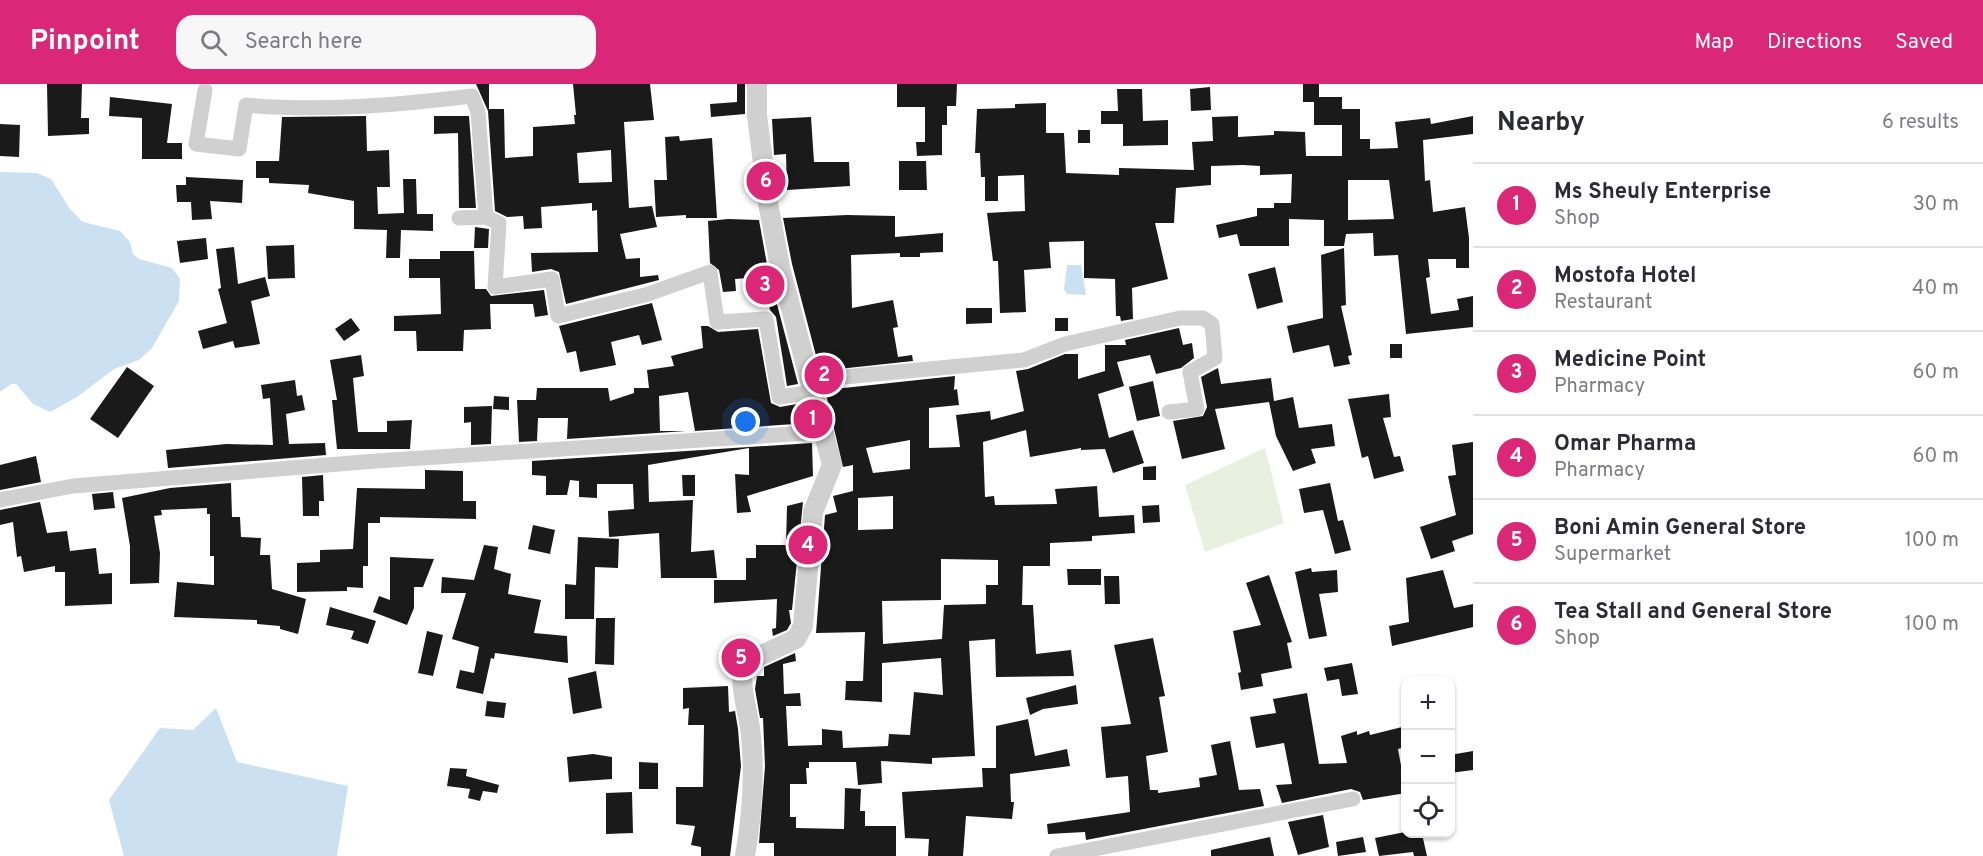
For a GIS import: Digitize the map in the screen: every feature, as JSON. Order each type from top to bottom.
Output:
[{"type":"street","points":[[745,856],[751,818],[753,773],[751,735],[741,675],[744,663],[796,639],[803,626],[809,584],[813,512],[832,465],[780,267],[768,203],[757,115],[757,84]]},
{"type":"street","points":[[205,90],[196,144],[239,149],[246,105],[298,110],[409,103],[472,96],[478,112],[486,217]]},
{"type":"street","points":[[459,218],[486,217],[499,223],[495,287],[552,279],[558,316],[645,295],[710,272],[717,322],[766,319],[779,397],[844,377],[1024,360],[1065,344],[1180,318],[1203,318],[1212,324],[1215,358],[1190,372],[1197,409],[1169,412]]},
{"type":"street","points":[[0,500],[73,486],[824,432]]},
{"type":"street","points":[[1057,856],[1353,798]]},
{"type":"green space","points":[[1265,448],[1284,523],[1205,552],[1185,485]]},
{"type":"water","points":[[0,172],[37,173],[51,179],[70,209],[83,222],[120,231],[130,242],[133,254],[139,259],[172,268],[180,279],[179,301],[152,348],[139,360],[114,369],[77,397],[50,412],[33,404],[16,384],[11,384],[0,392]]},
{"type":"water","points":[[1067,265],[1081,265],[1086,295],[1067,294],[1064,289]]},
{"type":"water","points":[[216,708],[237,762],[348,786],[337,856],[124,856],[109,800],[160,728],[193,730]]},
{"type":"building","points":[[47,84],[82,84],[81,118],[89,118],[89,134],[48,136]]},
{"type":"building","points":[[476,84],[489,84],[489,109],[504,109],[505,158],[533,156],[533,127],[575,124],[573,84],[650,84],[654,120],[624,122],[629,208],[652,206],[657,227],[620,234],[626,259],[640,258],[640,277],[658,275],[659,280],[566,304],[559,272],[551,269],[532,272],[531,253],[598,252],[597,210],[592,211],[592,203],[541,207],[542,228],[524,229],[523,216],[507,217],[495,211],[488,111]],"holes":[[[611,150],[612,182],[579,183],[577,153]]]},
{"type":"building","points":[[737,84],[745,84],[745,114],[711,117],[710,104],[737,102]]},
{"type":"building","points":[[897,84],[957,84],[956,106],[947,106],[947,125],[942,125],[942,155],[917,156],[916,142],[925,142],[925,107],[897,107]]},
{"type":"building","points":[[1303,84],[1319,84],[1319,97],[1342,97],[1342,109],[1360,109],[1360,139],[1370,139],[1370,149],[1398,148],[1395,122],[1430,118],[1431,124],[1473,116],[1473,134],[1423,140],[1425,181],[1430,180],[1433,212],[1465,207],[1469,238],[1469,268],[1456,268],[1456,259],[1428,259],[1430,277],[1426,278],[1431,314],[1459,310],[1457,299],[1473,296],[1473,327],[1406,334],[1398,255],[1374,256],[1373,233],[1346,234],[1344,246],[1324,246],[1324,220],[1289,219],[1289,246],[1240,246],[1237,234],[1219,238],[1216,225],[1257,216],[1257,208],[1274,208],[1274,203],[1291,203],[1292,174],[1260,175],[1260,166],[1243,165],[1211,166],[1211,185],[1176,188],[1174,223],[1155,223],[1168,279],[1132,288],[1133,319],[1121,321],[1120,316],[1116,316],[1115,279],[1084,278],[1084,241],[1049,242],[1051,268],[1024,270],[1026,312],[1000,313],[998,261],[993,261],[987,213],[1025,211],[1024,175],[998,176],[998,201],[985,201],[985,177],[981,177],[980,153],[975,153],[977,109],[1015,108],[1015,104],[1046,103],[1046,133],[1064,133],[1066,173],[1119,175],[1119,168],[1194,170],[1192,142],[1213,141],[1212,117],[1238,116],[1238,137],[1274,135],[1274,131],[1305,132],[1306,156],[1342,156],[1342,125],[1314,125],[1314,102],[1303,102]],"holes":[[[1348,180],[1389,180],[1394,219],[1348,220]]]},
{"type":"building","points":[[1210,87],[1211,110],[1191,111],[1190,89]]},
{"type":"building","points":[[1117,89],[1142,89],[1143,121],[1168,120],[1168,145],[1123,146],[1123,124],[1101,124],[1101,111],[1118,111]]},
{"type":"building","points":[[110,97],[172,104],[167,143],[182,143],[182,159],[142,159],[142,118],[109,116]]},
{"type":"building","points":[[366,116],[367,151],[389,150],[390,187],[377,187],[378,214],[404,213],[403,179],[416,179],[417,214],[433,214],[433,231],[401,230],[400,258],[386,258],[387,230],[354,229],[354,201],[308,193],[309,185],[269,183],[269,178],[256,178],[256,161],[279,161],[282,117]]},
{"type":"building","points":[[434,116],[469,116],[476,208],[459,208],[458,133],[434,134]]},
{"type":"building","points":[[811,117],[814,162],[849,162],[850,186],[787,190],[786,154],[774,155],[772,119]]},
{"type":"building","points":[[0,124],[20,125],[19,157],[0,156]]},
{"type":"building","points":[[1078,130],[1090,130],[1090,143],[1078,143]]},
{"type":"building","points":[[679,136],[680,141],[712,138],[717,218],[686,218],[686,215],[656,217],[654,180],[667,180],[665,137]]},
{"type":"building","points":[[899,161],[926,161],[927,190],[899,190]]},
{"type":"building","points":[[186,177],[243,180],[242,203],[210,201],[212,219],[192,220],[191,202],[177,202],[176,185],[186,185]]},
{"type":"building","points":[[847,215],[895,216],[895,237],[943,233],[943,252],[920,253],[920,257],[900,257],[900,253],[851,255],[852,308],[893,300],[898,327],[893,328],[898,357],[912,355],[913,361],[820,371],[792,264],[783,218]]},
{"type":"building","points":[[759,220],[768,270],[798,384],[787,386],[776,317],[770,310],[761,277],[735,279],[736,291],[723,292],[719,270],[710,263],[708,221]]},
{"type":"building","points":[[475,227],[489,229],[488,248],[474,248]]},
{"type":"building","points":[[206,238],[208,259],[180,263],[177,241]]},
{"type":"building","points":[[294,245],[295,278],[268,279],[266,246]]},
{"type":"building","points":[[234,247],[238,284],[265,277],[270,296],[251,301],[260,344],[235,348],[233,341],[203,349],[198,331],[227,323],[218,289],[221,288],[216,249]]},
{"type":"building","points":[[1344,248],[1346,305],[1341,306],[1352,355],[1348,356],[1350,364],[1334,367],[1329,345],[1293,353],[1287,326],[1323,318],[1321,255]]},
{"type":"building","points":[[440,251],[474,251],[475,289],[486,289],[491,296],[544,290],[548,315],[535,317],[533,304],[490,304],[491,329],[464,330],[463,351],[417,351],[416,331],[394,331],[394,316],[441,314],[440,278],[409,278],[409,259],[440,259]]},
{"type":"building","points":[[1275,267],[1283,302],[1257,309],[1248,274]]},
{"type":"building","points":[[652,303],[662,340],[642,345],[639,335],[611,342],[616,365],[580,372],[576,351],[567,353],[559,326]]},
{"type":"building","points":[[966,308],[992,308],[992,323],[966,324]]},
{"type":"building","points":[[351,318],[360,330],[344,341],[335,329]]},
{"type":"building","points":[[1055,318],[1068,318],[1068,331],[1055,331]]},
{"type":"building","points":[[701,326],[708,326],[718,332],[758,329],[771,403],[780,407],[803,403],[809,423],[695,431],[688,392],[659,396],[660,431],[686,431],[567,439],[568,418],[538,418],[537,441],[519,442],[517,400],[536,400],[537,388],[608,388],[610,401],[634,393],[634,388],[649,388],[647,370],[674,366],[671,356],[703,348]]},
{"type":"building","points":[[1179,328],[1183,345],[1192,343],[1194,358],[1181,368],[1156,374],[1150,355],[1117,362],[1124,386],[1098,394],[1109,438],[1133,430],[1144,463],[1113,473],[1105,449],[1081,450],[1081,448],[1030,457],[1026,430],[983,442],[985,497],[994,496],[995,505],[1057,504],[1055,489],[1097,486],[1099,517],[1134,515],[1135,533],[1092,536],[1092,541],[1050,543],[1050,566],[1023,566],[1022,605],[1033,605],[1036,654],[1071,650],[1074,676],[996,677],[995,639],[969,641],[975,756],[932,758],[932,764],[881,761],[882,783],[858,785],[856,762],[809,762],[809,768],[806,768],[807,784],[790,784],[790,817],[796,817],[796,828],[844,829],[845,788],[861,789],[860,811],[865,811],[865,826],[896,826],[896,856],[774,856],[774,843],[759,843],[765,766],[763,718],[760,718],[755,689],[757,676],[764,676],[764,667],[795,653],[796,661],[783,664],[784,694],[800,693],[801,706],[786,706],[788,746],[822,745],[822,729],[842,731],[843,748],[888,746],[889,734],[910,735],[914,692],[943,695],[941,658],[882,663],[882,702],[845,700],[846,681],[863,681],[865,632],[816,633],[825,515],[837,512],[833,496],[853,491],[853,465],[843,467],[825,390],[955,376],[954,390],[957,389],[959,405],[929,408],[929,448],[960,447],[956,415],[990,411],[991,420],[1024,411],[1016,371],[1028,369],[1065,354],[1078,354],[1078,379],[1105,371],[1105,345],[1126,345],[1125,340]],"holes":[[[910,440],[910,469],[873,473],[866,448]],[[893,496],[893,529],[858,530],[858,498]],[[941,559],[998,560],[998,585],[986,585],[986,604],[944,605],[942,639],[883,644],[882,601],[941,600]]]},
{"type":"building","points":[[1390,344],[1402,344],[1402,358],[1390,358]]},
{"type":"building","points":[[361,355],[364,376],[353,378],[358,432],[387,432],[387,421],[412,420],[410,449],[337,449],[332,400],[337,400],[330,360]]},
{"type":"building","points":[[127,367],[154,386],[118,438],[90,419]]},
{"type":"building","points":[[1218,368],[1221,384],[1271,378],[1274,401],[1293,397],[1299,428],[1332,424],[1335,446],[1311,449],[1316,463],[1293,471],[1276,436],[1269,402],[1215,409],[1225,449],[1182,459],[1173,421],[1203,416],[1207,407],[1201,377]]},
{"type":"building","points":[[295,380],[297,396],[302,395],[305,410],[286,414],[289,444],[325,443],[326,455],[168,468],[166,450],[226,444],[273,445],[270,398],[263,399],[261,385]]},
{"type":"building","points":[[1153,381],[1160,416],[1137,421],[1129,387]]},
{"type":"building","points":[[1389,394],[1391,417],[1383,418],[1394,457],[1400,456],[1404,471],[1374,479],[1368,456],[1362,458],[1348,399]]},
{"type":"building","points":[[494,396],[509,397],[509,410],[493,409]]},
{"type":"building","points":[[492,406],[491,444],[471,445],[471,422],[464,423],[464,407]]},
{"type":"building","points":[[1473,442],[1473,534],[1452,541],[1455,551],[1431,559],[1420,527],[1456,515],[1448,476],[1456,475],[1452,445]]},
{"type":"building","points":[[812,443],[813,476],[747,496],[751,512],[737,513],[735,474],[749,475],[749,448],[648,465],[649,502],[693,500],[691,552],[714,550],[717,578],[661,578],[659,533],[609,537],[608,511],[634,509],[633,484],[597,484],[597,498],[579,497],[579,481],[570,480],[567,495],[546,495],[546,476],[532,475],[532,461]]},
{"type":"building","points":[[36,456],[41,482],[0,490],[0,465]]},
{"type":"building","points":[[1156,466],[1156,480],[1143,480],[1143,467]]},
{"type":"building","points":[[425,470],[463,471],[463,501],[476,501],[476,519],[380,517],[380,523],[368,523],[368,566],[363,566],[363,588],[347,587],[347,591],[297,592],[297,563],[320,562],[320,550],[353,549],[357,488],[425,489]]},
{"type":"building","points":[[323,475],[324,501],[319,501],[319,516],[303,516],[302,477]]},
{"type":"building","points":[[682,475],[695,475],[695,496],[683,496]]},
{"type":"building","points":[[231,483],[232,517],[240,517],[241,537],[261,538],[260,555],[270,555],[272,589],[306,599],[298,634],[280,629],[280,626],[257,624],[257,620],[174,617],[177,582],[214,585],[214,556],[210,556],[210,514],[207,514],[207,508],[161,510],[162,515],[154,516],[160,553],[159,583],[130,584],[130,546],[122,498],[170,488]]},
{"type":"building","points":[[1330,483],[1338,521],[1343,520],[1351,550],[1335,554],[1323,510],[1304,513],[1299,489]]},
{"type":"building","points":[[113,492],[115,508],[94,510],[92,494]]},
{"type":"building","points":[[40,502],[47,533],[67,531],[70,551],[96,548],[99,574],[112,573],[112,604],[65,606],[65,572],[55,572],[55,566],[24,572],[21,556],[17,557],[13,522],[0,525],[0,510]]},
{"type":"building","points":[[803,502],[792,610],[789,610],[791,623],[787,630],[773,636],[772,629],[776,628],[777,599],[714,603],[714,580],[746,580],[746,558],[756,558],[756,545],[786,545],[787,506]]},
{"type":"building","points":[[1159,505],[1160,522],[1143,523],[1142,506]]},
{"type":"building","points":[[533,525],[555,530],[550,554],[528,549]]},
{"type":"building","points":[[578,537],[619,539],[618,568],[595,567],[594,619],[565,619],[565,584],[576,585]]},
{"type":"building","points":[[484,545],[498,547],[494,569],[511,574],[508,594],[541,600],[534,633],[567,636],[568,663],[495,653],[494,659],[491,658],[483,694],[456,688],[460,670],[474,673],[479,647],[452,639],[466,593],[441,593],[442,577],[474,580]]},
{"type":"building","points":[[390,557],[434,559],[423,587],[414,587],[414,608],[407,625],[373,612],[379,596],[390,600]]},
{"type":"building","points":[[1311,568],[1312,572],[1337,570],[1338,592],[1319,594],[1327,636],[1309,639],[1295,572]]},
{"type":"building","points":[[1067,569],[1101,569],[1101,585],[1068,585]]},
{"type":"building","points":[[1443,570],[1454,608],[1473,604],[1473,627],[1392,646],[1389,626],[1409,622],[1406,578]]},
{"type":"building","points":[[1269,575],[1292,642],[1287,643],[1292,668],[1261,674],[1263,686],[1241,690],[1238,673],[1241,672],[1233,631],[1261,625],[1246,583]]},
{"type":"building","points":[[1104,576],[1119,576],[1120,604],[1105,604]]},
{"type":"building","points":[[330,607],[376,621],[368,644],[351,639],[354,631],[326,625]]},
{"type":"building","points":[[596,618],[615,618],[614,665],[595,664]]},
{"type":"building","points":[[427,631],[443,635],[433,676],[418,673]]},
{"type":"building","points":[[1153,638],[1165,696],[1159,697],[1168,752],[1146,756],[1150,790],[1158,790],[1158,793],[1200,787],[1199,778],[1217,775],[1211,745],[1230,741],[1239,790],[1260,789],[1264,806],[1086,840],[1085,832],[1048,834],[1047,824],[1130,812],[1128,776],[1106,778],[1101,727],[1131,724],[1114,645]]},
{"type":"building","points":[[1352,663],[1358,694],[1342,696],[1339,679],[1327,681],[1324,668]]},
{"type":"building","points":[[596,671],[602,708],[573,714],[568,678]]},
{"type":"building","points":[[1076,685],[1078,704],[1043,709],[1030,715],[1026,698]]},
{"type":"building","points":[[728,686],[729,712],[735,711],[741,766],[730,856],[701,856],[701,847],[691,845],[695,826],[676,824],[676,787],[703,787],[704,725],[688,725],[689,708],[683,709],[683,688]]},
{"type":"building","points":[[1307,693],[1319,764],[1347,763],[1341,736],[1357,731],[1357,735],[1369,731],[1370,735],[1401,727],[1401,748],[1398,749],[1401,766],[1401,794],[1363,800],[1360,792],[1351,789],[1282,803],[1276,785],[1292,784],[1284,743],[1256,748],[1250,717],[1276,713],[1273,699]]},
{"type":"building","points":[[487,701],[506,703],[504,718],[485,716]]},
{"type":"building","points":[[1028,719],[1035,756],[1067,749],[1070,766],[1010,774],[1011,802],[1014,802],[1012,819],[966,816],[963,856],[928,856],[929,839],[905,838],[902,792],[983,787],[982,768],[996,768],[996,726]]},
{"type":"building","points":[[1473,751],[1473,770],[1455,772],[1455,754]]},
{"type":"building","points":[[593,754],[612,757],[612,779],[569,782],[567,757]]},
{"type":"building","points":[[639,762],[658,763],[658,789],[639,789]]},
{"type":"building","points":[[450,768],[467,769],[466,776],[499,785],[497,793],[483,791],[480,801],[468,798],[470,789],[447,786]]},
{"type":"building","points":[[632,792],[633,833],[606,834],[606,793]]},
{"type":"building","points":[[1323,815],[1329,847],[1298,855],[1288,822]]},
{"type":"building","points":[[1401,833],[1401,838],[1423,838],[1427,856],[1414,856],[1413,852],[1379,856],[1375,838]]},
{"type":"building","points":[[1270,837],[1274,856],[1211,856],[1211,850]]},
{"type":"building","points":[[1363,837],[1366,852],[1338,856],[1336,842]]},
{"type":"place","name":"Tea Stall and General Store","points":[[766,181]]},
{"type":"place","name":"Medicine Point","points":[[765,285]]},
{"type":"place","name":"Mostofa Hotel","points":[[824,375]]},
{"type":"place","name":"Ms Sheuly Enterprise","points":[[813,419]]},
{"type":"place","name":"Omar Pharma","points":[[808,545]]},
{"type":"place","name":"Boni Amin General Store","points":[[741,658]]}]
